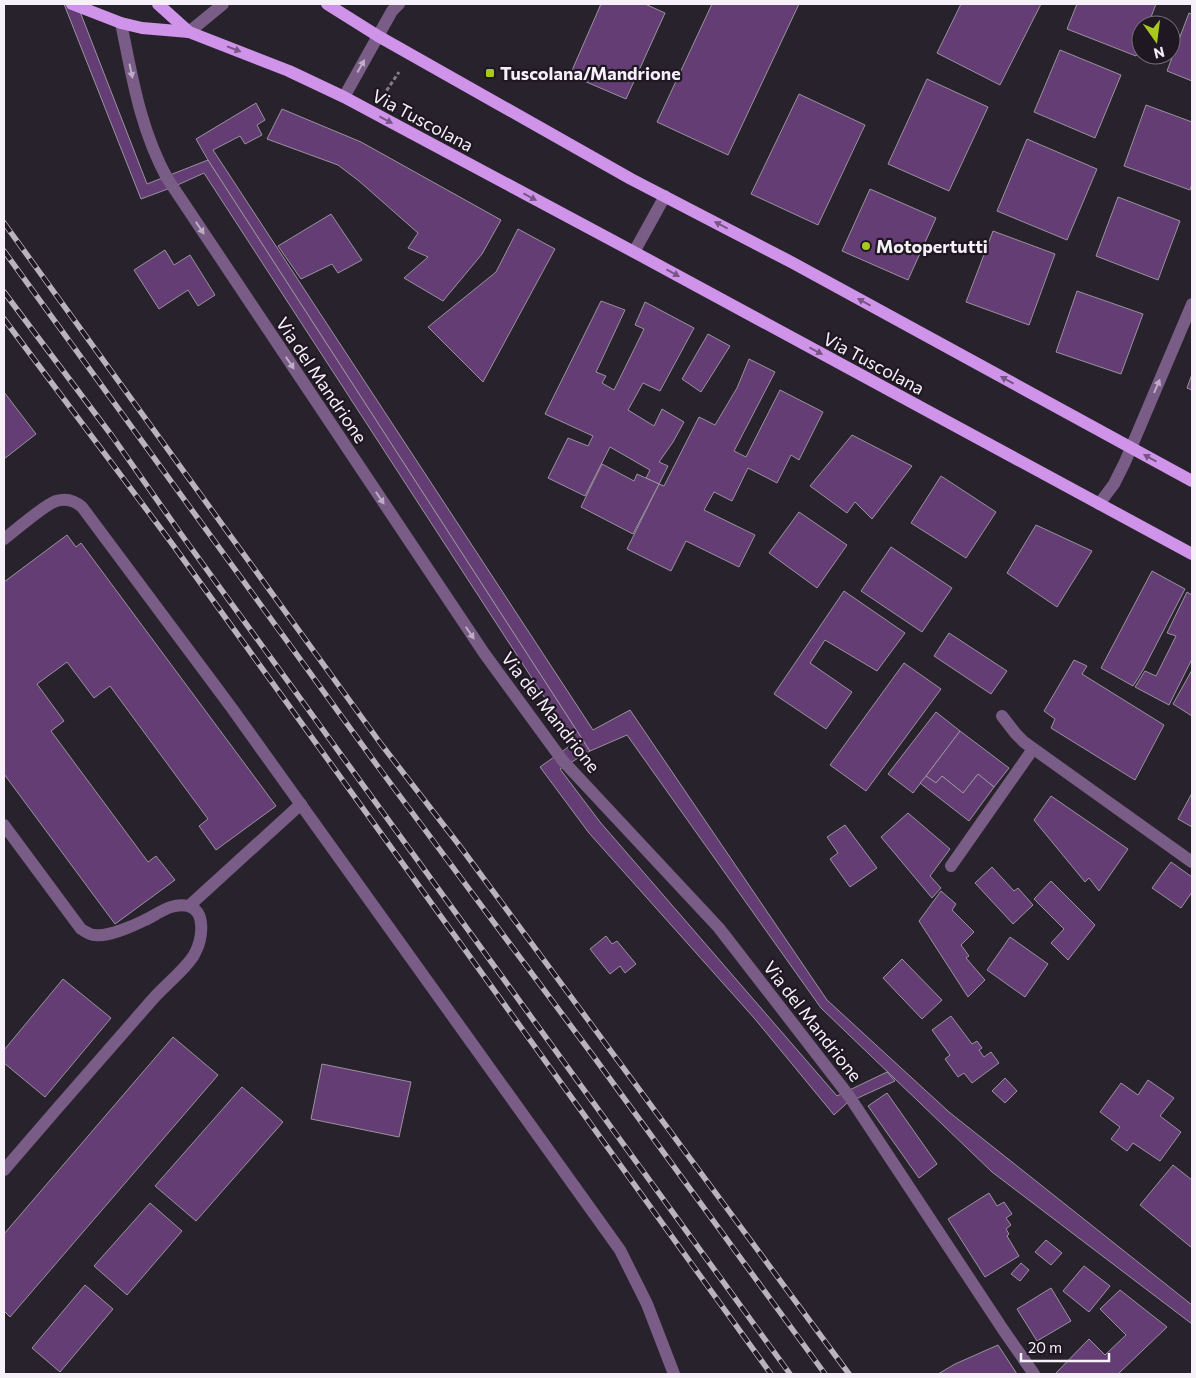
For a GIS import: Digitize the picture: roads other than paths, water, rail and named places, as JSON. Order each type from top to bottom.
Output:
[{"type":"main road","name":"Via Tuscolana","points":[[72,4],[121,23],[142,28],[189,32],[289,71],[344,97],[1192,554]]},
{"type":"main road","name":"Via Tuscolana","points":[[158,4],[189,32]]},
{"type":"main road","points":[[327,4],[378,36],[665,196],[1192,481]]},
{"type":"street","points":[[189,32],[223,4]]},
{"type":"street","points":[[344,97],[392,11],[399,4]]},
{"type":"street","name":"Via del Mandrione","points":[[121,23],[140,112],[155,156],[167,178],[484,653],[562,761],[719,928],[849,1096],[1034,1374]]},
{"type":"street","points":[[634,252],[665,196]]},
{"type":"street","points":[[1099,504],[1114,484],[1192,304]]},
{"type":"street","points":[[4,538],[56,501],[67,500],[76,502],[82,508],[225,699],[620,1250],[647,1304],[674,1374]]},
{"type":"street","points":[[1002,716],[1016,734],[1033,749],[1192,862]]},
{"type":"street","points":[[951,866],[1033,749]]},
{"type":"street","points":[[189,906],[301,804]]},
{"type":"street","points":[[4,826],[81,928],[90,934],[96,936],[108,934],[144,921],[164,909],[178,906],[189,906],[200,919],[200,935],[194,955],[4,1170]]},
{"type":"railway","points":[[4,223],[381,744],[459,845],[849,1374]]},
{"type":"railway","points":[[4,251],[379,768],[594,1057],[825,1374]]},
{"type":"railway","points":[[4,292],[112,436],[790,1374]]},
{"type":"railway","points":[[4,319],[173,545],[771,1374]]},
{"type":"place","name":"Tuscolana/Mandrione","points":[[490,73]]},
{"type":"place","name":"Motopertutti","points":[[866,246]]}]
